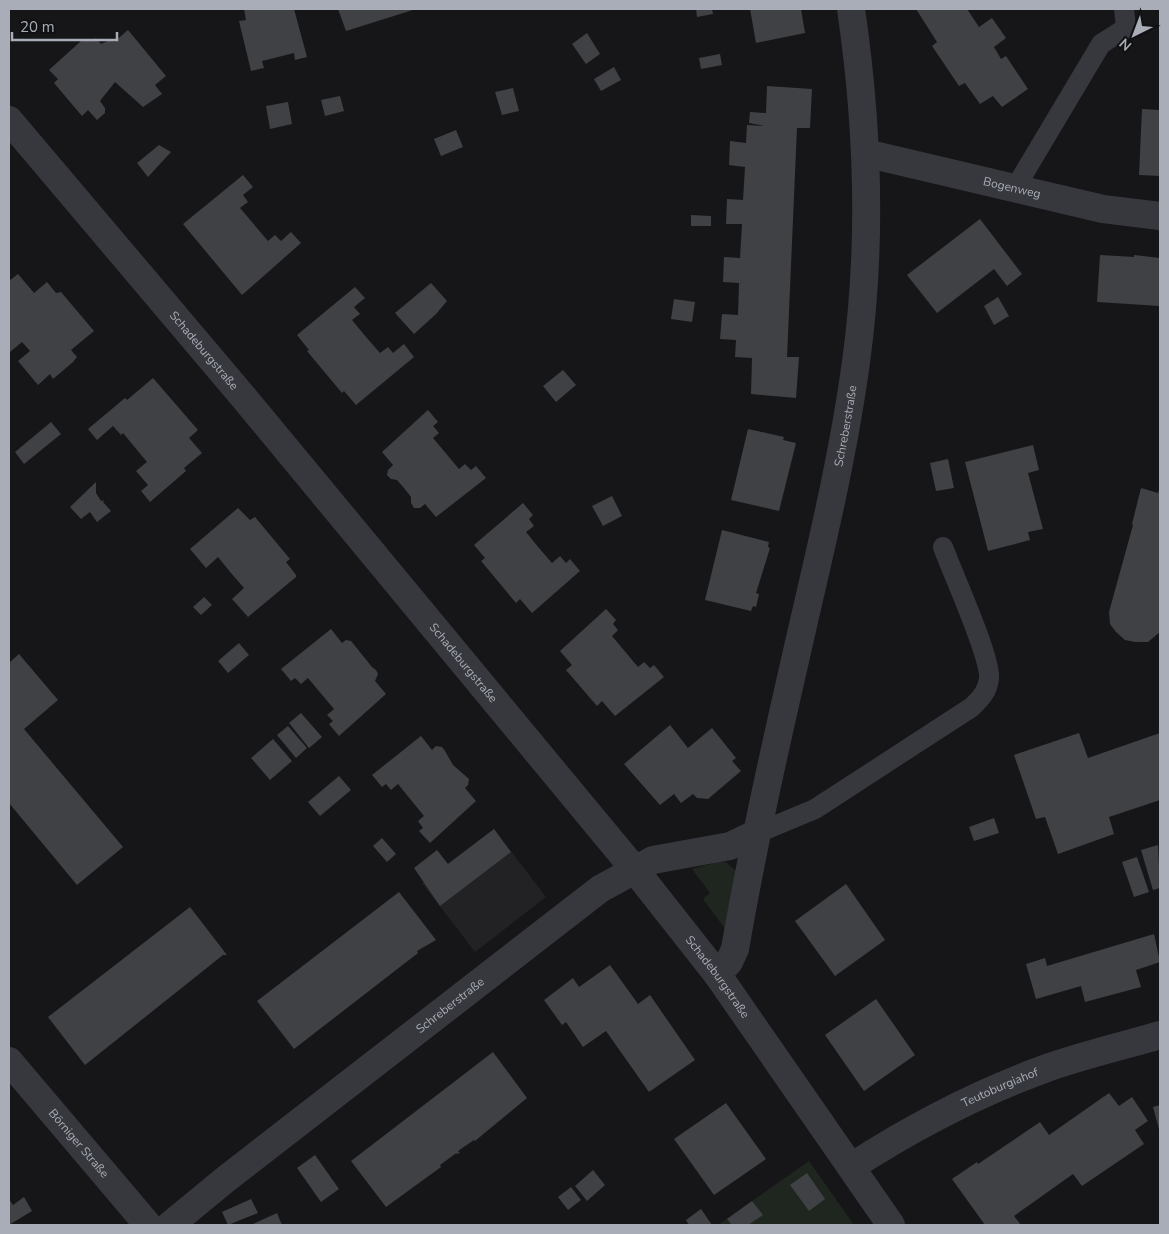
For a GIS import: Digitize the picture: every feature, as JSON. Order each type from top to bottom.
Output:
[{"type":"street","name":"Schreberstraße","points":[[717,974],[729,962],[735,949],[755,834],[837,476],[857,360],[865,253],[865,153],[850,9]]},
{"type":"street","name":"Schadeburgstraße","points":[[9,120],[245,399],[635,870],[717,974],[891,1225]]},
{"type":"street","name":"Bogenweg","points":[[865,153],[1014,190],[1103,209],[1160,216]]},
{"type":"street","name":"Schreberstraße","points":[[170,1225],[226,1179],[600,889],[653,860],[730,846],[755,834]]},
{"type":"street","name":"Teutoburgiahof","points":[[852,1167],[892,1141],[967,1101],[1048,1068],[1160,1035]]},
{"type":"street","name":"Börniger Straße","points":[[9,1061],[148,1225]]},
{"type":"lane","points":[[1014,190],[1102,44],[1126,28],[1124,9]]},
{"type":"lane","points":[[755,834],[815,809],[972,707],[985,693],[990,677],[982,649],[943,547]]},
{"type":"shaded area","points":[[494,829],[546,897],[475,952],[422,883]]},
{"type":"shaded area","points":[[718,862],[726,862],[737,872],[729,934],[703,899],[710,893],[692,869]]},
{"type":"shaded area","points":[[809,1161],[854,1225],[718,1225]]},
{"type":"building","points":[[244,9],[294,9],[307,57],[295,60],[294,53],[262,61],[264,68],[251,71],[239,21],[246,20]]},
{"type":"building","points":[[338,9],[416,9],[346,31]]},
{"type":"building","points":[[696,9],[712,9],[713,14],[697,17]]},
{"type":"building","points":[[750,9],[801,9],[805,33],[756,43]]},
{"type":"building","points":[[916,9],[967,9],[979,27],[992,18],[1006,38],[994,47],[1001,59],[1006,56],[1028,89],[1002,107],[993,96],[980,104],[965,83],[959,86],[932,46],[937,42]]},
{"type":"building","points":[[128,30],[166,76],[155,85],[162,94],[143,107],[115,82],[100,101],[105,108],[105,113],[97,120],[88,110],[82,116],[54,83],[58,79],[49,70],[81,41],[92,41],[96,38],[101,44],[112,39],[114,42]]},
{"type":"building","points":[[587,33],[600,54],[586,64],[572,44]]},
{"type":"building","points":[[720,54],[722,65],[701,69],[699,58]]},
{"type":"building","points":[[614,67],[621,80],[601,91],[594,79]]},
{"type":"building","points":[[767,86],[812,89],[810,128],[797,128],[787,357],[799,357],[796,398],[751,394],[752,358],[735,357],[736,340],[720,339],[722,314],[738,315],[739,283],[723,282],[724,257],[740,258],[742,224],[726,224],[727,199],[743,200],[745,167],[729,165],[730,141],[746,143],[747,125],[765,126],[749,123],[750,112],[766,113]]},
{"type":"building","points":[[513,88],[519,111],[502,115],[495,92]]},
{"type":"building","points":[[340,96],[344,111],[325,116],[321,100]]},
{"type":"building","points":[[288,102],[292,124],[270,129],[266,106]]},
{"type":"building","points":[[1142,109],[1160,110],[1160,176],[1139,175]]},
{"type":"building","points":[[456,130],[463,147],[441,156],[434,139]]},
{"type":"building","points":[[159,145],[171,152],[148,177],[137,163]]},
{"type":"building","points":[[243,175],[253,187],[243,195],[248,202],[240,208],[268,241],[275,235],[281,241],[291,232],[301,243],[242,295],[183,224]]},
{"type":"building","points":[[691,215],[711,216],[711,226],[691,226]]},
{"type":"building","points":[[980,219],[1022,274],[1007,286],[994,269],[937,313],[907,275]]},
{"type":"building","points":[[1100,255],[1134,257],[1134,255],[1160,258],[1160,306],[1097,302]]},
{"type":"building","points":[[18,274],[34,293],[47,282],[56,293],[61,292],[94,331],[71,350],[77,357],[73,362],[53,379],[50,374],[38,385],[18,361],[30,351],[22,342],[9,351],[9,281]]},
{"type":"building","points":[[431,283],[447,301],[414,334],[395,313]]},
{"type":"building","points":[[355,287],[365,298],[354,307],[360,314],[352,320],[366,337],[380,353],[388,347],[393,353],[404,344],[414,357],[356,405],[344,391],[342,393],[307,351],[309,350],[297,335]]},
{"type":"building","points":[[998,297],[1009,316],[994,325],[984,306]]},
{"type":"building","points":[[674,299],[695,302],[692,322],[671,319]]},
{"type":"building","points":[[563,370],[576,385],[556,402],[543,386]]},
{"type":"building","points":[[153,378],[198,430],[189,438],[202,453],[184,468],[186,471],[150,502],[141,491],[148,485],[136,471],[147,462],[123,433],[121,435],[113,426],[97,440],[88,429],[125,398],[127,400]]},
{"type":"building","points":[[428,410],[438,422],[433,426],[439,433],[433,438],[459,469],[465,464],[471,470],[476,466],[486,478],[436,517],[425,504],[420,508],[414,508],[411,503],[411,497],[404,488],[397,480],[391,479],[387,475],[388,470],[393,465],[382,452]]},
{"type":"building","points":[[51,422],[61,434],[24,464],[15,452]]},
{"type":"building","points":[[748,429],[784,437],[783,440],[796,443],[779,511],[731,500]]},
{"type":"building","points":[[1033,445],[1039,470],[1028,473],[1043,529],[1028,532],[1030,540],[988,551],[965,462]]},
{"type":"building","points":[[948,459],[954,488],[936,491],[930,463]]},
{"type":"building","points":[[96,482],[96,493],[101,501],[104,500],[103,502],[111,511],[97,522],[90,512],[81,519],[70,507]]},
{"type":"building","points":[[1160,487],[1160,632],[1148,642],[1135,642],[1125,640],[1116,632],[1110,624],[1109,612],[1141,488],[1158,493]]},
{"type":"building","points":[[612,496],[622,516],[603,526],[592,506]]},
{"type":"building","points":[[523,503],[533,515],[529,519],[534,526],[526,532],[539,548],[552,563],[560,556],[566,563],[570,559],[580,571],[532,613],[520,599],[516,603],[481,561],[485,558],[474,545]]},
{"type":"building","points":[[238,508],[250,520],[255,517],[290,559],[286,562],[296,575],[296,577],[248,617],[232,599],[244,588],[218,557],[206,568],[190,549]]},
{"type":"building","points":[[722,530],[769,542],[768,547],[770,548],[756,593],[759,594],[756,607],[753,606],[751,611],[705,600]]},
{"type":"building","points":[[204,597],[212,605],[201,615],[193,607]]},
{"type":"building","points":[[606,609],[616,620],[613,624],[618,630],[612,636],[638,667],[644,662],[650,668],[654,665],[664,677],[615,716],[602,701],[597,706],[566,670],[572,665],[560,651]]},
{"type":"building","points":[[331,629],[342,643],[346,640],[351,641],[376,670],[378,674],[375,681],[386,694],[339,736],[329,724],[333,721],[327,715],[334,709],[308,678],[301,684],[295,678],[291,681],[281,669]]},
{"type":"building","points":[[239,643],[249,655],[228,673],[218,661]]},
{"type":"building","points":[[19,654],[58,700],[24,729],[123,847],[77,885],[9,803],[9,663]]},
{"type":"building","points":[[301,713],[322,737],[309,748],[289,723]]},
{"type":"building","points":[[670,725],[688,748],[712,728],[736,758],[732,761],[741,771],[708,799],[697,798],[693,794],[681,803],[674,794],[660,805],[624,764]]},
{"type":"building","points":[[288,726],[307,748],[296,758],[277,735]]},
{"type":"building","points":[[1079,733],[1088,758],[1160,733],[1160,800],[1109,817],[1114,834],[1058,854],[1045,817],[1036,819],[1014,755]]},
{"type":"building","points":[[421,736],[432,750],[436,746],[442,747],[453,765],[469,779],[468,785],[465,788],[476,801],[430,843],[419,831],[423,828],[418,821],[424,816],[398,784],[391,790],[386,784],[382,787],[372,775]]},
{"type":"building","points":[[273,739],[292,761],[270,780],[251,758]]},
{"type":"building","points":[[339,776],[351,790],[320,816],[308,802]]},
{"type":"building","points":[[994,818],[999,833],[974,841],[969,827]]},
{"type":"building","points":[[494,829],[511,852],[440,906],[414,868],[437,850],[448,864]]},
{"type":"building","points":[[382,838],[396,854],[387,862],[373,846]]},
{"type":"building","points":[[1158,845],[1160,888],[1153,890],[1141,850]]},
{"type":"building","points":[[1137,857],[1149,892],[1134,897],[1122,862]]},
{"type":"building","points":[[846,884],[885,940],[835,976],[795,921]]},
{"type":"building","points":[[399,892],[436,940],[417,951],[418,953],[294,1049],[257,1001]]},
{"type":"building","points":[[190,907],[227,955],[223,955],[85,1065],[48,1017]]},
{"type":"building","points":[[1154,934],[1160,962],[1136,970],[1141,987],[1085,1002],[1081,986],[1036,999],[1026,964],[1045,958],[1047,966]]},
{"type":"building","points":[[610,965],[638,1004],[650,995],[695,1060],[649,1092],[606,1031],[583,1047],[566,1022],[562,1025],[544,1000],[573,978],[579,987]]},
{"type":"building","points":[[876,999],[915,1055],[864,1091],[825,1035]]},
{"type":"building","points":[[493,1052],[527,1098],[475,1141],[458,1151],[460,1153],[455,1154],[440,1165],[441,1167],[386,1207],[351,1161]]},
{"type":"building","points":[[1109,1093],[1119,1106],[1132,1097],[1148,1121],[1135,1130],[1144,1144],[1082,1186],[1073,1174],[1014,1216],[1021,1225],[985,1225],[952,1179],[977,1162],[978,1164],[1040,1122],[1049,1135]]},
{"type":"building","points":[[726,1103],[766,1159],[714,1195],[674,1139]]},
{"type":"building","points":[[1160,1105],[1160,1133],[1153,1107]]},
{"type":"building","points":[[315,1155],[339,1189],[321,1202],[297,1168]]},
{"type":"building","points":[[593,1170],[605,1185],[587,1201],[575,1186]]},
{"type":"building","points":[[807,1173],[825,1199],[809,1211],[790,1185]]},
{"type":"building","points":[[571,1187],[581,1200],[568,1210],[558,1197]]},
{"type":"building","points":[[24,1197],[32,1211],[9,1225],[9,1199],[13,1205]]},
{"type":"building","points":[[251,1199],[258,1213],[228,1225],[222,1212]]},
{"type":"building","points":[[752,1201],[763,1215],[748,1225],[732,1225],[727,1219]]},
{"type":"building","points":[[701,1209],[712,1225],[689,1225],[686,1220]]},
{"type":"building","points":[[277,1213],[282,1225],[251,1225]]}]
